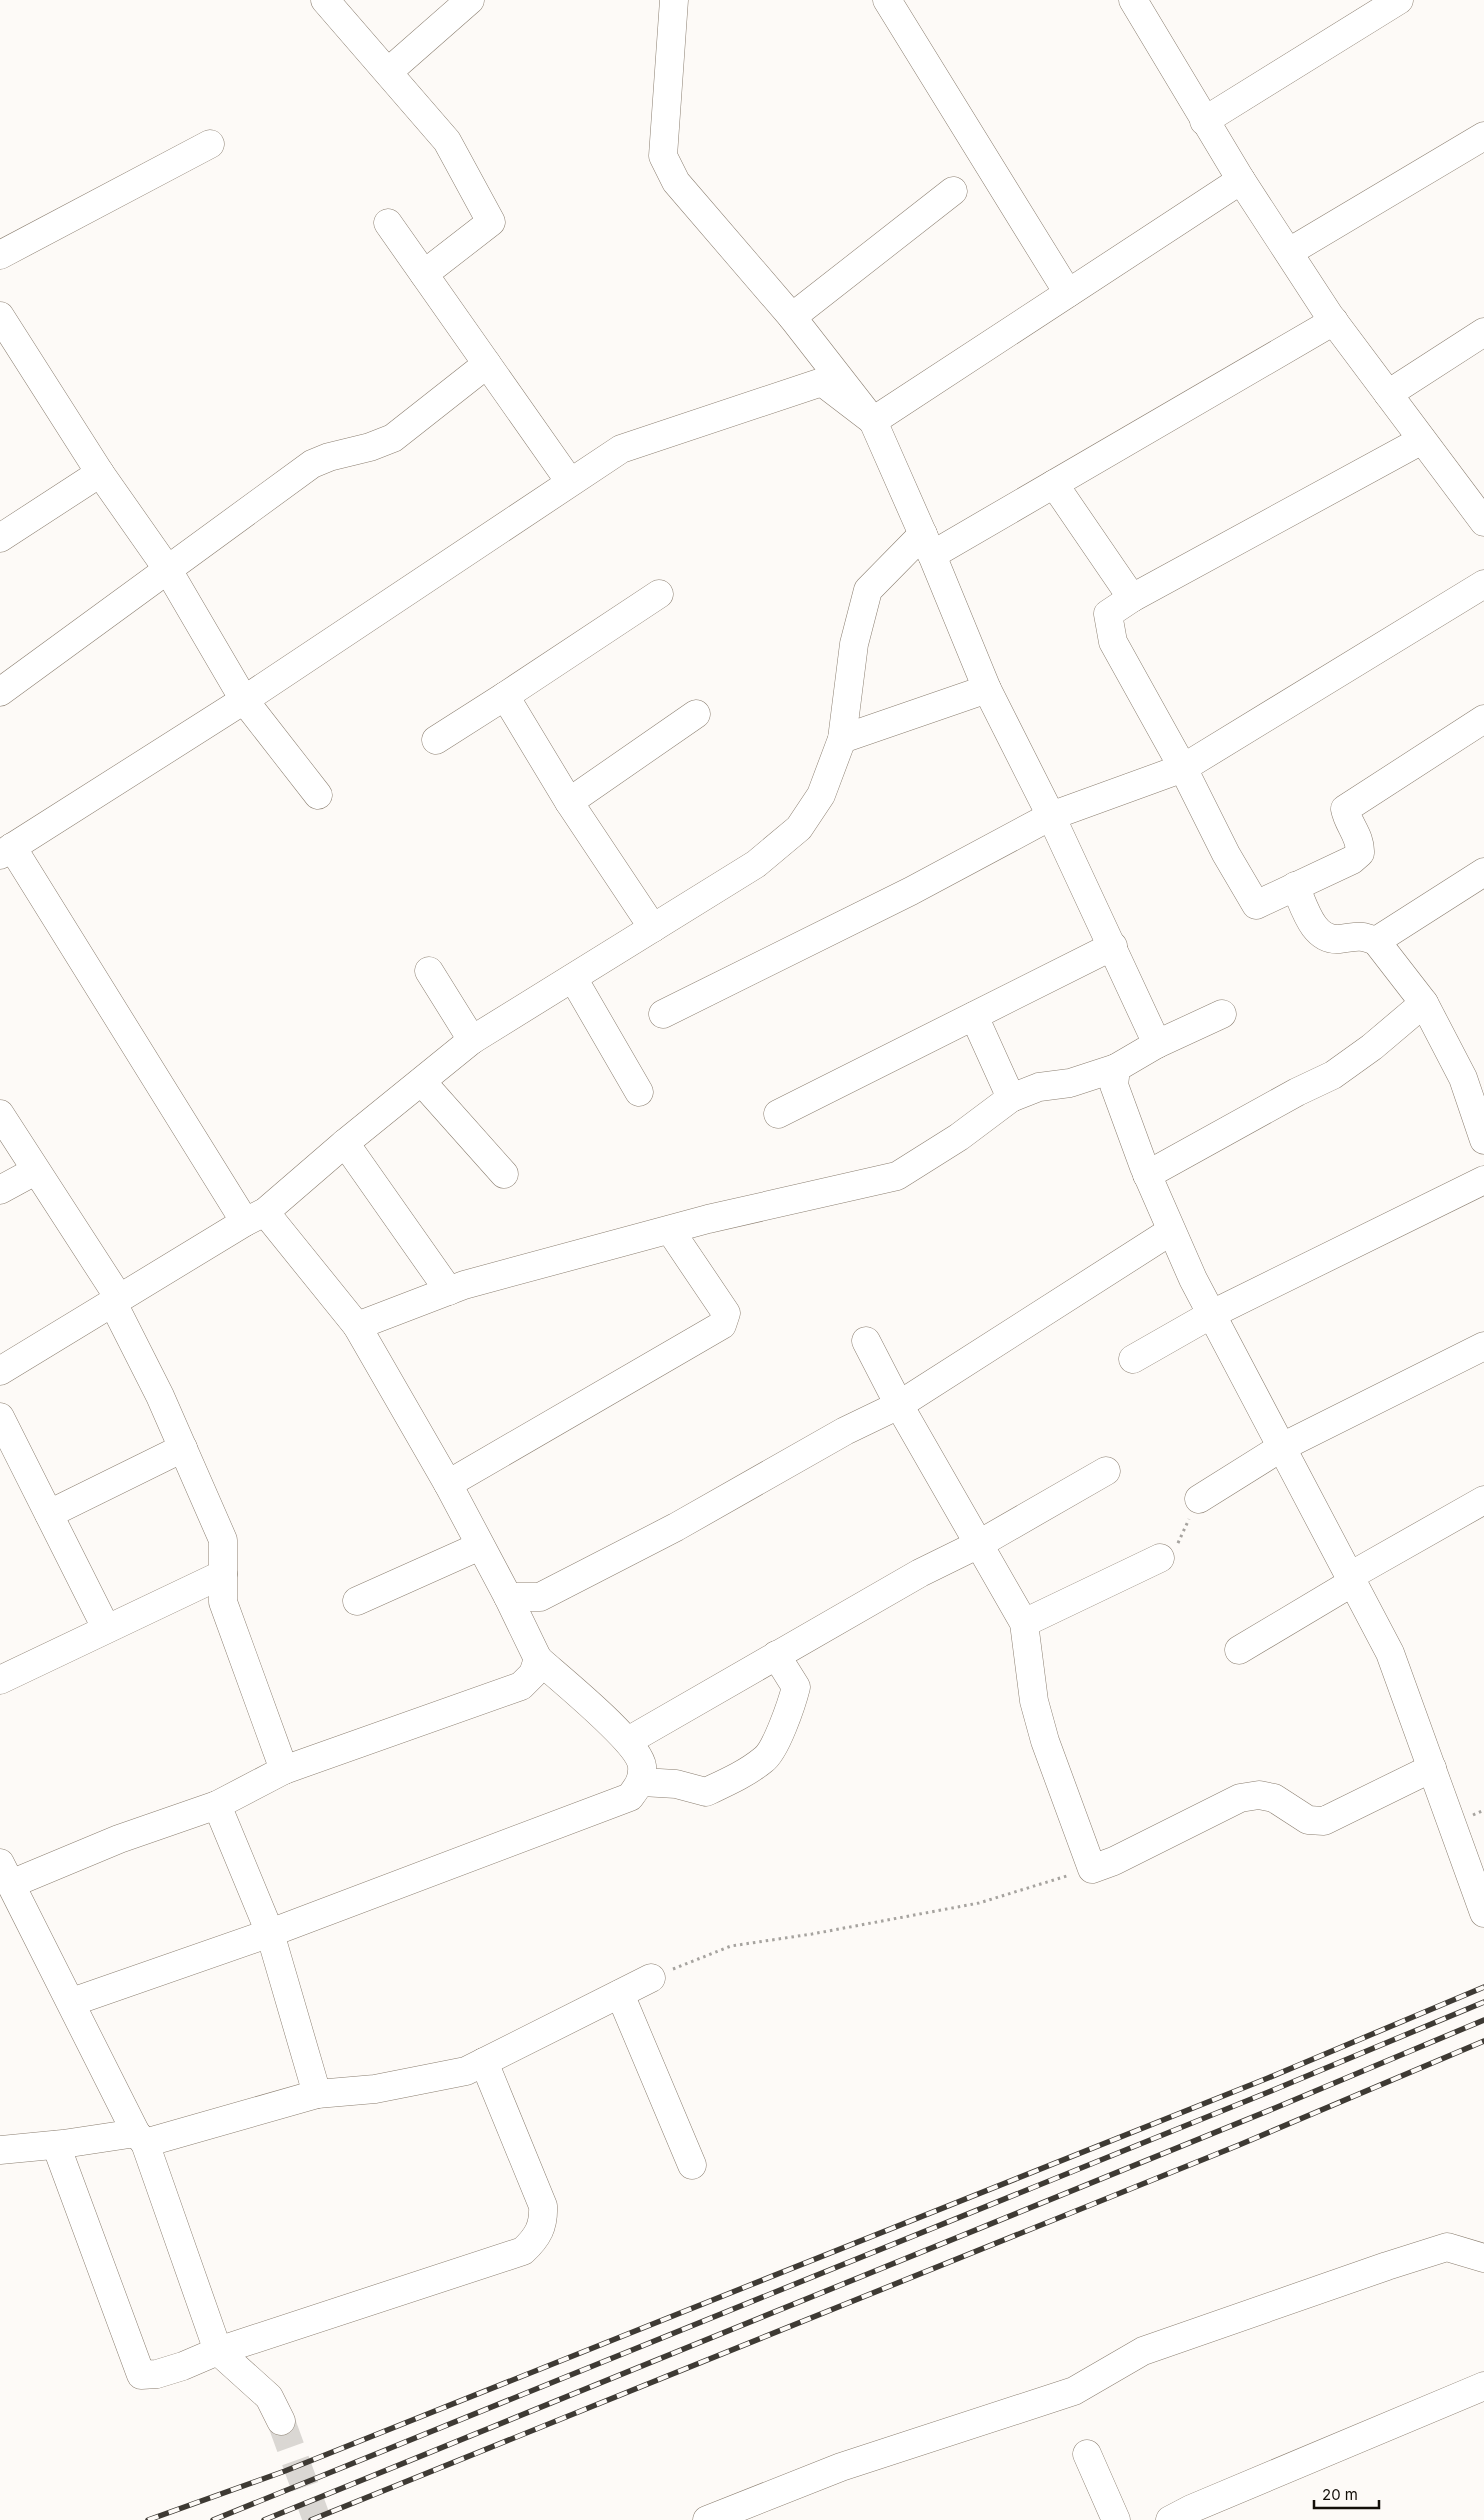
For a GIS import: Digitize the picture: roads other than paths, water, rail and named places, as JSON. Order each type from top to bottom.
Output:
[{"type":"street","points":[[388,72],[470,0]]},
{"type":"street","points":[[674,0],[663,156],[676,182],[792,317],[874,421],[928,545],[987,689],[1051,816],[1157,1044]]},
{"type":"street","points":[[887,0],[1068,293]]},
{"type":"street","points":[[1133,0],[1204,121],[1334,321],[1422,440],[1479,506]]},
{"type":"street","points":[[1204,121],[1399,0]]},
{"type":"street","points":[[335,4],[388,72],[447,141],[491,222],[424,274]]},
{"type":"street","points":[[1288,252],[1484,136]]},
{"type":"street","points":[[0,255],[210,144]]},
{"type":"street","points":[[874,421],[1241,180]]},
{"type":"street","points":[[792,317],[953,191]]},
{"type":"street","points":[[388,223],[570,482]]},
{"type":"street","points":[[0,316],[100,473],[168,570],[244,700],[318,795]]},
{"type":"street","points":[[0,1370],[255,1217],[472,1040],[756,864],[799,828],[821,795],[842,739],[854,644],[868,590],[928,545],[1054,484],[1334,321]]},
{"type":"street","points":[[1388,394],[1484,332]]},
{"type":"street","points":[[0,692],[312,464],[329,457],[370,447],[393,438],[487,364]]},
{"type":"street","points":[[72,2002],[270,1933],[630,1797],[642,1782],[642,1764],[628,1741],[538,1658],[448,1484],[356,1326],[255,1217],[6,851],[244,700],[621,449],[822,382],[874,421]]},
{"type":"street","points":[[1422,440],[1132,598],[1108,614],[1113,642],[1183,768],[1226,854],[1256,905],[1352,860],[1360,853],[1360,844],[1346,818],[1344,809],[1484,719]]},
{"type":"street","points":[[0,538],[100,473]]},
{"type":"street","points":[[1054,484],[1132,598]]},
{"type":"street","points":[[663,1014],[911,891],[1051,816],[1183,768],[1484,584]]},
{"type":"street","points":[[436,740],[659,594]]},
{"type":"street","points":[[842,739],[987,689]]},
{"type":"street","points":[[504,696],[569,802],[653,928]]},
{"type":"street","points":[[569,802],[696,714]]},
{"type":"street","points":[[1376,941],[1484,872]]},
{"type":"street","points":[[1295,886],[1316,931],[1323,936],[1339,939],[1354,935],[1376,941],[1424,1003],[1463,1078],[1484,1140]]},
{"type":"street","points":[[778,1114],[1113,946]]},
{"type":"street","points":[[429,971],[472,1040]]},
{"type":"street","points":[[573,978],[639,1092]]},
{"type":"street","points":[[1147,1176],[1297,1092],[1333,1075],[1424,1003]]},
{"type":"street","points":[[356,1326],[449,1291],[670,1230],[897,1176],[960,1137],[1011,1098],[1039,1087],[1070,1083],[1116,1068],[1157,1044],[1222,1014]]},
{"type":"street","points":[[974,1016],[1011,1098]]},
{"type":"street","points":[[1116,1068],[1114,1085],[1147,1176],[1171,1231],[1212,1314],[1390,1653],[1484,1913]]},
{"type":"street","points":[[422,1082],[504,1174]]},
{"type":"street","points":[[0,1114],[116,1300],[223,1540],[223,1602],[284,1770]]},
{"type":"street","points":[[346,1143],[449,1291]]},
{"type":"street","points":[[0,1190],[35,1170]]},
{"type":"street","points":[[1133,1358],[1212,1314],[1484,1180]]},
{"type":"street","points":[[448,1484],[722,1325],[726,1313],[670,1230]]},
{"type":"street","points":[[508,1597],[540,1597],[676,1527],[845,1431],[898,1405],[1171,1231]]},
{"type":"street","points":[[866,1341],[898,1405],[1024,1623],[1034,1702],[1045,1741],[1092,1869],[1114,1861],[1240,1798],[1259,1795],[1274,1798],[1308,1820],[1324,1821],[1432,1768]]},
{"type":"street","points":[[1199,1499],[1282,1447],[1484,1346]]},
{"type":"street","points":[[0,1417],[106,1628]]},
{"type":"street","points":[[49,1514],[183,1448]]},
{"type":"street","points":[[628,1741],[920,1573],[979,1544],[1106,1471]]},
{"type":"street","points":[[1239,1650],[1351,1579],[1484,1500]]},
{"type":"street","points":[[357,1601],[480,1546]]},
{"type":"street","points":[[1024,1623],[1160,1558]]},
{"type":"street","points":[[0,1680],[223,1574]]},
{"type":"street","points":[[642,1782],[676,1784],[706,1792],[735,1778],[765,1759],[790,1710],[796,1687],[776,1655]]},
{"type":"street","points":[[281,2421],[269,2397],[218,2351],[140,2138],[6,1873],[119,1839],[217,1805],[284,1770],[521,1686],[533,1674],[538,1658]]},
{"type":"street","points":[[217,1805],[270,1933],[317,2094]]},
{"type":"street","points":[[0,2150],[140,2138],[317,2094],[375,2089],[466,2071],[651,1978]]},
{"type":"street","points":[[620,1994],[692,2164]]},
{"type":"street","points":[[56,2145],[142,2375],[157,2374],[218,2351],[523,2250],[536,2240],[544,2223],[544,2206],[484,2062]]},
{"type":"street","points":[[708,2520],[841,2467],[1074,2391],[1143,2351],[1387,2266],[1447,2247],[1484,2258]]},
{"type":"street","points":[[1170,2520],[1191,2508],[1484,2386]]},
{"type":"street","points":[[1087,2454],[1116,2520]]},
{"type":"tunnel","points":[[281,2421],[317,2520]]},
{"type":"railway","points":[[148,2520],[285,2471],[1268,2078],[1484,1987]]},
{"type":"railway","points":[[213,2520],[1271,2091],[1484,2002]]},
{"type":"railway","points":[[264,2520],[1275,2108],[1484,2020]]},
{"type":"railway","points":[[311,2520],[1239,2145],[1484,2041]]}]
